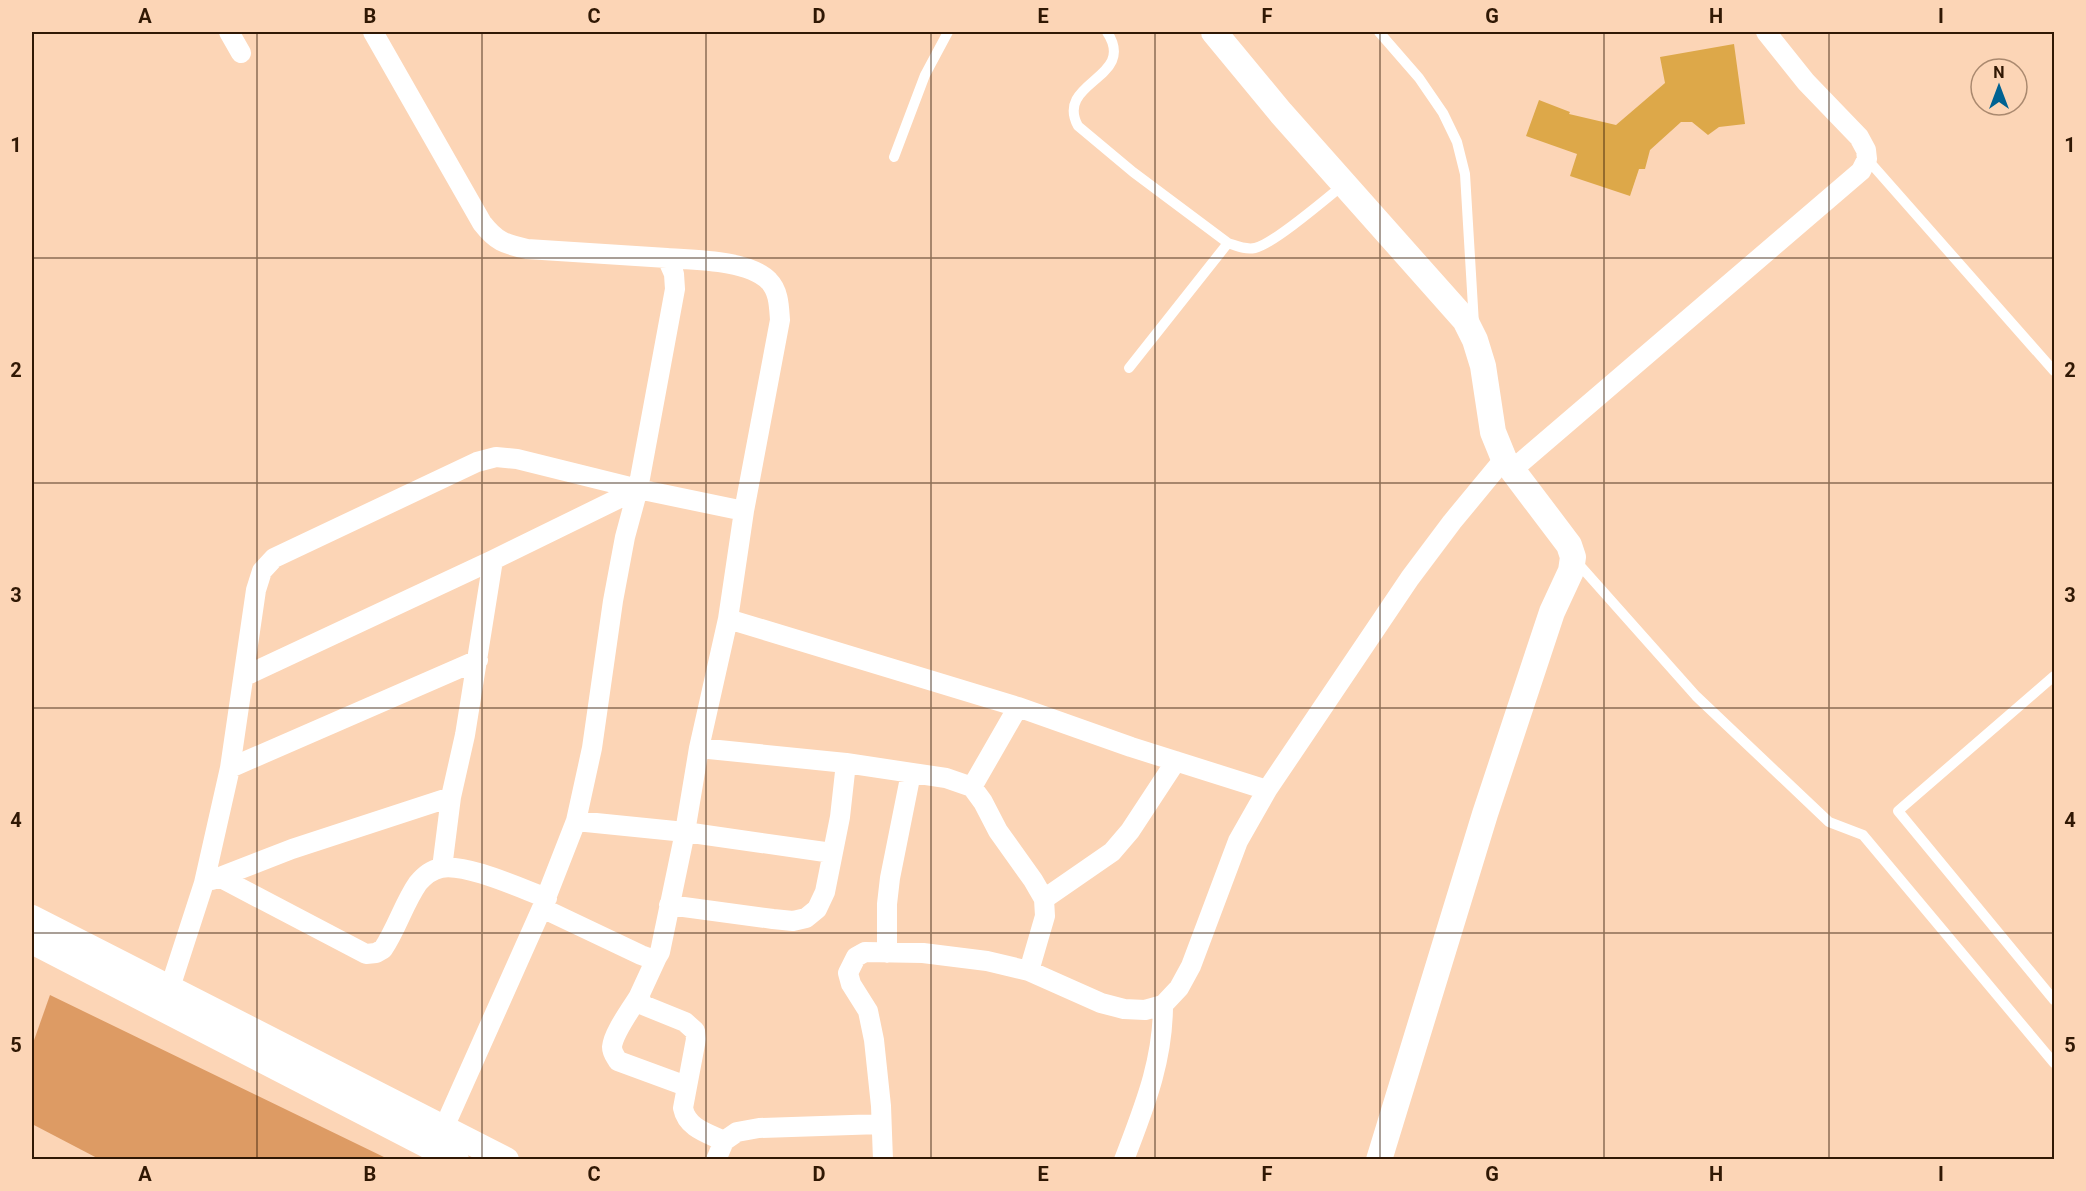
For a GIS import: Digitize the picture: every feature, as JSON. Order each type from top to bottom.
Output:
[{"type":"street","points":[[229,32],[241,53]]},
{"type":"street","points":[[373,32],[482,223],[493,237],[507,245],[527,249],[719,262],[749,268],[770,281],[779,299],[780,320],[744,511],[728,619],[699,748],[685,832],[660,952],[612,1046],[613,1054],[618,1060],[686,1086]]},
{"type":"street","points":[[1214,32],[1343,185],[1465,320],[1475,340],[1483,366],[1493,432],[1508,464],[1569,545],[1573,558],[1571,571],[1552,612],[1485,814],[1379,1160]]},
{"type":"street","points":[[883,1160],[881,1106],[874,1040],[868,1011],[850,984],[848,973],[856,957],[865,952],[923,953],[987,961],[1029,971],[1101,1004],[1124,1009],[1145,1010],[1163,1005],[1179,988],[1191,966],[1238,841],[1267,790],[1410,578],[1452,522],[1508,464],[1861,171],[1868,159],[1859,136],[1806,82],[1766,32]]},
{"type":"street","points":[[445,1145],[545,903],[576,820],[592,748],[617,579],[638,489],[675,289],[675,274],[667,258]]},
{"type":"street","points":[[166,998],[212,880],[245,676],[256,590],[262,571],[274,558],[477,462],[496,457],[518,459],[638,489],[744,511]]},
{"type":"street","points":[[245,676],[493,560],[638,489]]},
{"type":"street","points":[[442,868],[452,796],[465,735],[493,560]]},
{"type":"street","points":[[728,619],[1018,707],[1267,790]]},
{"type":"street","points":[[230,768],[478,660]]},
{"type":"street","points":[[972,787],[1018,707]]},
{"type":"street","points":[[699,748],[846,762],[946,778],[972,787],[983,802],[998,831],[1044,899],[1045,916],[1029,971]]},
{"type":"street","points":[[1044,899],[1112,852],[1130,831],[1176,761]]},
{"type":"street","points":[[669,905],[773,920],[793,921],[806,918],[817,909],[825,892],[840,817],[846,762]]},
{"type":"street","points":[[887,952],[887,904],[890,878],[911,772]]},
{"type":"street","points":[[212,880],[292,849],[452,796]]},
{"type":"street","points":[[576,820],[685,832],[832,853]]},
{"type":"street","points":[[212,880],[366,954],[376,953],[383,948],[417,885],[428,872],[442,868],[454,868],[474,873],[545,903],[641,955],[649,958],[657,957]]},
{"type":"street","points":[[32,918],[166,998],[445,1145],[506,1160]]},
{"type":"street","points":[[32,941],[166,998]]},
{"type":"street","points":[[639,996],[643,1005],[685,1022],[695,1031],[696,1039],[683,1108],[685,1117],[693,1126],[724,1141]]},
{"type":"street","points":[[1124,1160],[1149,1094],[1159,1055],[1163,1005]]},
{"type":"street","points":[[716,1160],[724,1141],[737,1132],[759,1128],[881,1124]]},
{"type":"lane","points":[[894,158],[925,75],[948,32]]},
{"type":"lane","points":[[1107,32],[1114,45],[1114,58],[1109,68],[1086,87],[1078,97],[1074,106],[1074,118],[1078,126],[1133,172],[1228,243],[1242,248],[1257,248],[1275,238],[1343,185]]},
{"type":"lane","points":[[1379,32],[1425,87],[1443,113],[1457,142],[1465,174],[1475,340]]},
{"type":"lane","points":[[1868,159],[2055,371]]},
{"type":"lane","points":[[1129,368],[1228,243]]},
{"type":"lane","points":[[1573,558],[1704,704],[1829,822],[1863,835],[2055,1063]]},
{"type":"lane","points":[[2055,676],[1898,811],[2055,1000]]},
{"type":"shaded area","points":[[50,995],[388,1159],[99,1159],[32,1124],[32,1046]]},
{"type":"building","points":[[1734,44],[1745,124],[1719,127],[1708,135],[1692,122],[1681,122],[1650,150],[1645,169],[1639,169],[1630,196],[1570,176],[1577,154],[1526,136],[1539,100],[1570,112],[1569,114],[1616,125],[1665,83],[1660,57]]}]
